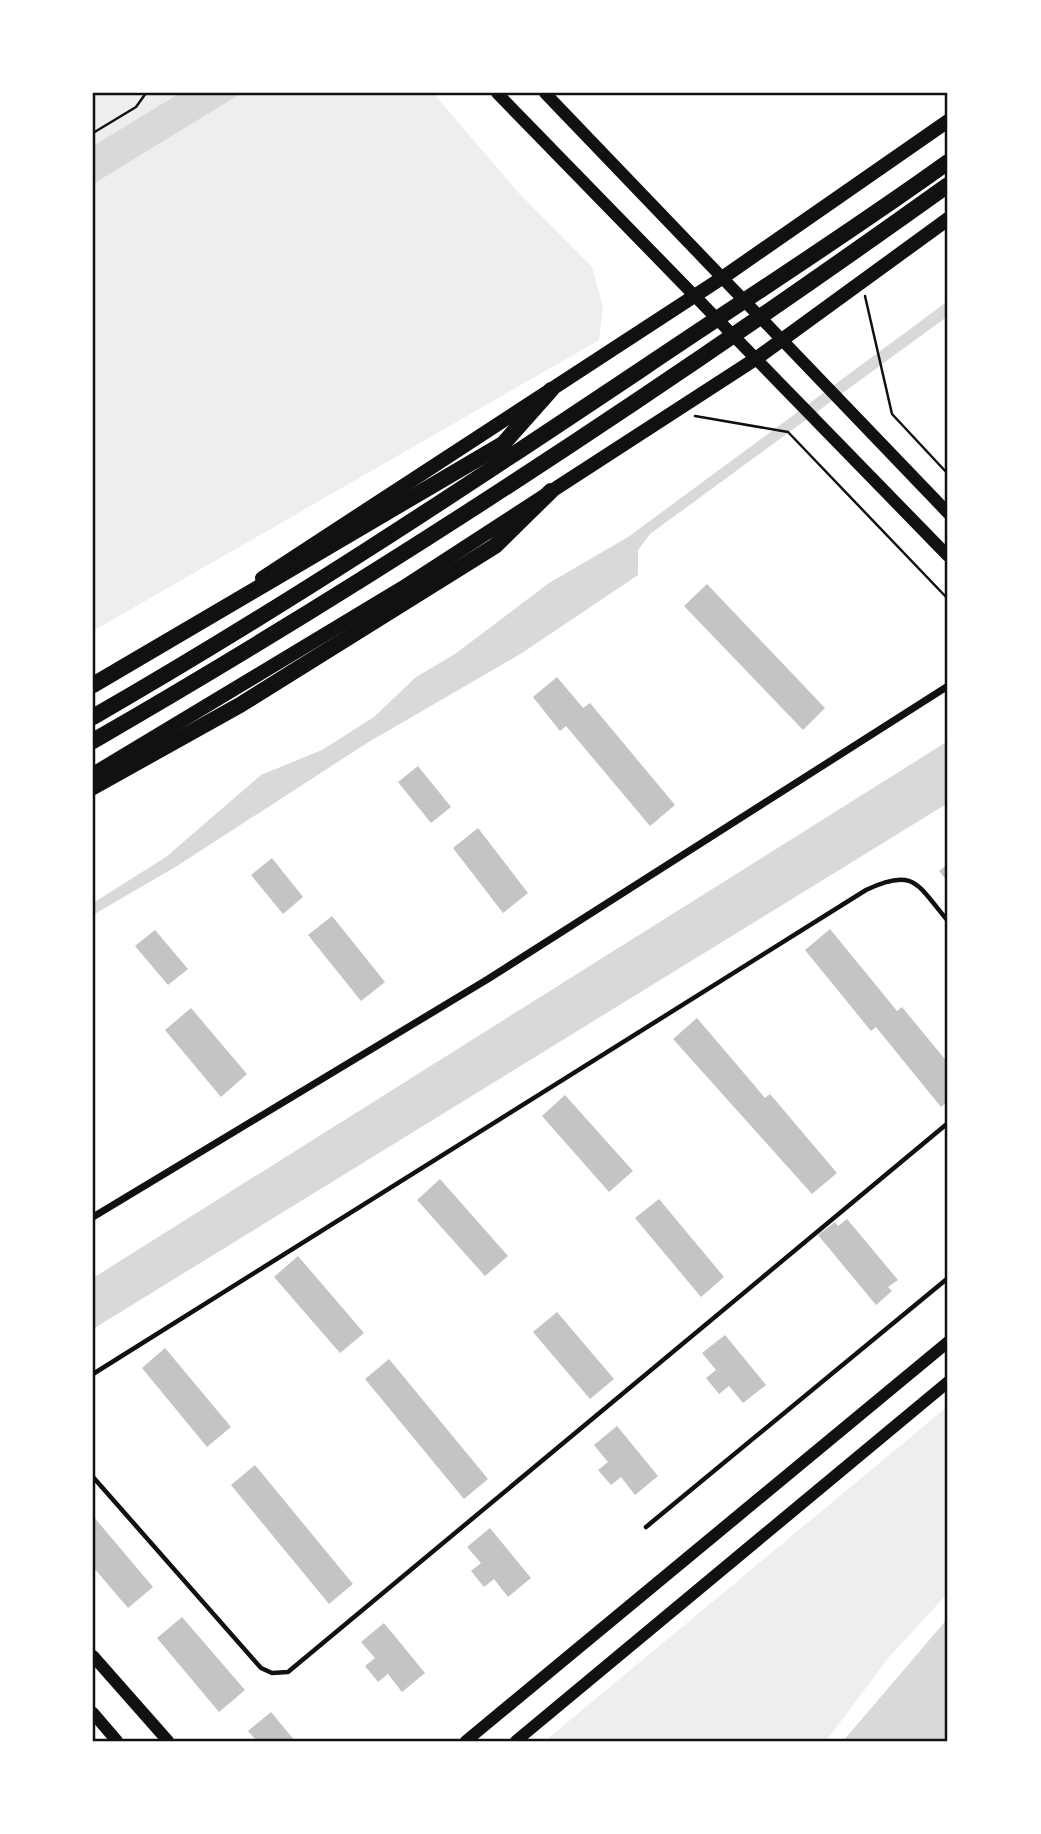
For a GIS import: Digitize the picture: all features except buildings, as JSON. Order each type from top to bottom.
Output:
[{"type":"highway","points":[[93,717],[377,547],[727,312],[834,244],[948,162]]},
{"type":"highway","points":[[93,741],[387,564],[726,344],[948,185]]},
{"type":"highway","points":[[93,685],[503,444],[551,390]]},
{"type":"highway","points":[[93,787],[240,705],[495,546],[551,491]]},
{"type":"main road","points":[[497,93],[948,556]]},
{"type":"main road","points":[[545,93],[948,513]]},
{"type":"main road","points":[[93,677],[191,624],[551,390],[722,278],[948,121]]},
{"type":"main road","points":[[93,774],[402,588],[671,411],[757,358],[948,219]]},
{"type":"main road","points":[[466,1741],[948,1342]]},
{"type":"main road","points":[[516,1741],[948,1382]]},
{"type":"main road","points":[[93,1656],[168,1741]]},
{"type":"main road","points":[[93,1713],[117,1741]]},
{"type":"street","points":[[93,1217],[488,979],[948,686]]},
{"type":"lane","points":[[93,1374],[866,890],[889,878],[905,878],[916,884],[948,921]]},
{"type":"lane","points":[[93,1477],[261,1668],[272,1673],[288,1672],[948,1123]]},
{"type":"lane","points":[[646,1527],[948,1278]]},
{"type":"path","points":[[93,133],[136,107],[146,93]]},
{"type":"path","points":[[862,282],[891,414],[948,474]]},
{"type":"path","points":[[671,411],[788,432],[948,599]]},
{"type":"shaded area","points":[[93,93],[433,93],[516,190],[592,267],[603,307],[599,340],[93,631]]},
{"type":"shaded area","points":[[180,93],[242,93],[93,184],[93,146]]},
{"type":"shaded area","points":[[948,301],[948,316],[650,534],[638,550],[638,575],[522,653],[367,743],[177,866],[93,915],[93,903],[166,857],[261,775],[322,750],[374,717],[416,677],[455,654],[549,583],[628,537]]},
{"type":"shaded area","points":[[948,741],[948,803],[93,1329],[93,1278]]},
{"type":"shaded area","points":[[948,1406],[948,1593],[889,1657],[826,1741],[545,1741]]},
{"type":"shaded area","points":[[948,1618],[948,1741],[843,1741],[844,1740]]}]
